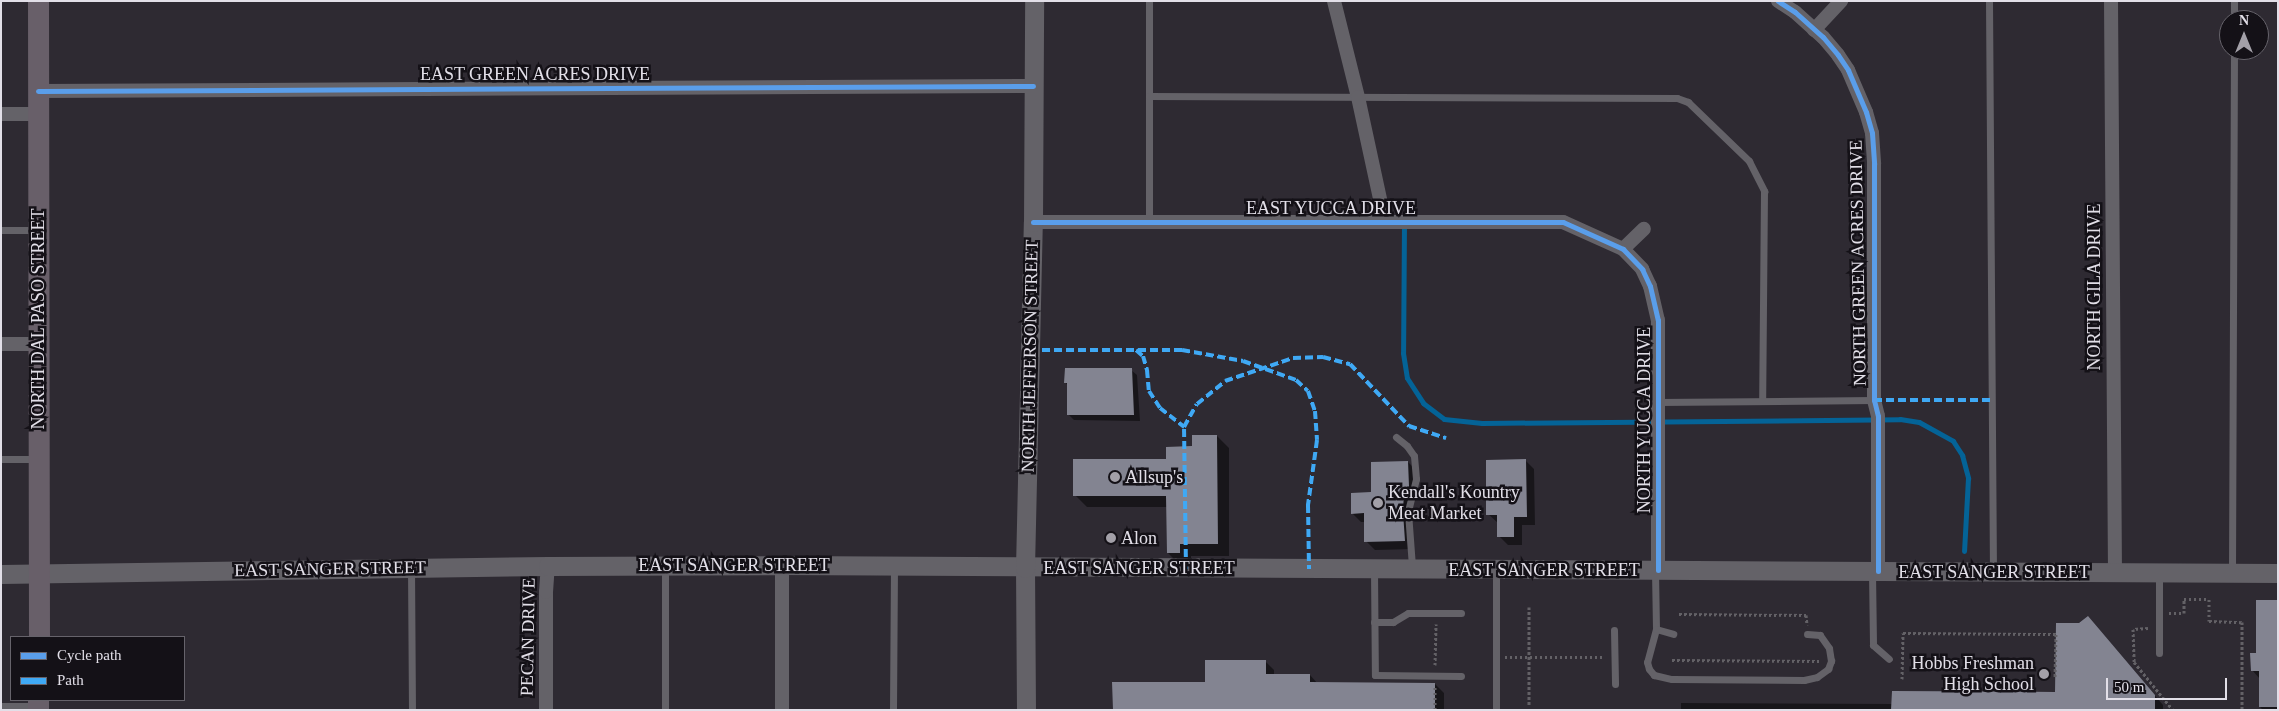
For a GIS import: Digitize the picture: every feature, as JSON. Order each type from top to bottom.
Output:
[{"type":"main road","name":"NORTH DAL PASO STREET","points":[[38,1],[39,636]]},
{"type":"main road","name":"NORTH JEFFERSON STREET","points":[[1026,710],[1025,568],[1033,222],[1034,1]]},
{"type":"main road","name":"EAST SANGER STREET","points":[[1,574],[665,565],[2278,573]]},
{"type":"street","points":[[1334,1],[1358,97],[1385,222]]},
{"type":"street","points":[[1778,1],[1795,12],[1814,30],[1842,1]]},
{"type":"street","name":"NORTH GILA DRIVE","points":[[2110,1],[2114,572]]},
{"type":"street","name":"NORTH GREEN ACRES DRIVE","points":[[1814,30],[1823,37],[1848,70],[1866,112],[1872,133],[1874,164],[1874,400],[1878,423],[1875,571]]},
{"type":"street","name":"EAST GREEN ACRES DRIVE","points":[[38,91],[1033,86]]},
{"type":"street","points":[[1,114],[38,114]]},
{"type":"street","name":"EAST YUCCA DRIVE","points":[[1033,222],[1563,222],[1623,249]]},
{"type":"street","points":[[1623,249],[1644,229]]},
{"type":"street","name":"NORTH YUCCA DRIVE","points":[[1623,249],[1642,269],[1650,286],[1658,320],[1656,570]]},
{"type":"street","points":[[1,344],[38,344]]},
{"type":"street","points":[[782,565],[782,710]]},
{"type":"street","name":"PECAN DRIVE","points":[[546,710],[546,592],[548,566]]},
{"type":"lane","points":[[1149,1],[1149,222]]},
{"type":"lane","points":[[1989,1],[1992,572]]},
{"type":"lane","points":[[2232,573],[2234,60]]},
{"type":"lane","points":[[1149,96],[1677,98],[1688,102],[1749,161],[1764,192],[1762,402]]},
{"type":"lane","points":[[1,230],[38,230]]},
{"type":"lane","points":[[1658,402],[1874,400]]},
{"type":"lane","points":[[1396,437],[1407,446],[1414,456],[1416,479],[1408,512],[1412,569]]},
{"type":"lane","points":[[1,459],[39,459]]},
{"type":"lane","points":[[665,565],[665,710]]},
{"type":"lane","points":[[893,710],[894,566]]},
{"type":"lane","points":[[411,568],[412,710]]},
{"type":"lane","points":[[1374,569],[1375,675],[1460,676]]},
{"type":"lane","points":[[1496,570],[1496,710]]},
{"type":"lane","points":[[1656,570],[1656,629],[1646,662],[1654,674],[1672,679],[1804,680],[1817,677],[1828,668],[1830,661],[1829,648],[1820,635],[1807,634]]},
{"type":"lane","points":[[1875,571],[1872,645],[1890,658]]},
{"type":"lane","points":[[2159,572],[2159,653]]},
{"type":"lane","points":[[1374,622],[1393,622],[1408,613],[1460,613]]},
{"type":"lane","points":[[1656,629],[1673,634]]},
{"type":"lane","points":[[1614,630],[1615,684]]},
{"type":"lane","points":[[1,706],[38,705]]},
{"type":"path","points":[[2173,710],[2134,662],[2133,629],[2147,628],[2159,613],[2184,613],[2184,599],[2209,599],[2209,621],[2242,622],[2242,710]]},
{"type":"path","points":[[1529,607],[1529,705]]},
{"type":"path","points":[[1680,614],[1806,615],[1807,627],[1814,627]]},
{"type":"path","points":[[1435,676],[1436,621]]},
{"type":"path","points":[[1902,679],[1903,633],[2056,634],[2055,678]]},
{"type":"path","points":[[1496,657],[1614,657]]},
{"type":"path","points":[[1672,660],[1830,661]]},
{"type":"building","points":[[1065,368],[1132,368],[1134,415],[1067,415],[1067,383],[1064,383]]},
{"type":"building","points":[[1192,435],[1217,435],[1218,544],[1180,544],[1180,553],[1167,553],[1166,496],[1073,496],[1073,459],[1166,459],[1166,447],[1192,446]]},
{"type":"building","points":[[1526,459],[1527,517],[1514,517],[1514,537],[1497,537],[1497,515],[1486,515],[1486,460]]},
{"type":"building","name":"Kendall's Kountry Meat Market","points":[[1408,461],[1409,486],[1407,492],[1404,492],[1403,512],[1405,541],[1364,542],[1364,513],[1351,514],[1351,493],[1371,492],[1371,462]]},
{"type":"building","points":[[2256,600],[2278,600],[2278,707],[2259,707],[2259,671],[2251,671],[2250,653],[2256,653]]},
{"type":"building","points":[[2088,616],[2155,695],[2155,710],[1891,710],[1892,691],[2055,692],[2056,623],[2079,623]]},
{"type":"building","points":[[1205,660],[1266,660],[1266,674],[1310,674],[1310,682],[1435,683],[1435,710],[1113,710],[1112,682],[1205,682]]},
{"type":"waterway","points":[[1404,223],[1403,353],[1407,378],[1423,403],[1444,419],[1482,423],[1900,419],[1919,422],[1953,441],[1962,455],[1968,478],[1964,551]]},
{"type":"marked path","points":[[1030,350],[1182,350],[1243,361],[1296,380],[1308,391],[1315,411],[1317,440],[1308,505],[1309,569]]},
{"type":"marked path","points":[[1136,350],[1143,356],[1147,370],[1149,391],[1160,408],[1184,427]]},
{"type":"marked path","points":[[1186,569],[1184,427],[1197,404],[1225,381],[1293,358],[1323,357],[1350,364],[1409,426],[1446,438]]},
{"type":"marked path","points":[[1874,400],[1991,400]]},
{"type":"cycle path","points":[[1778,1],[1795,12],[1823,37],[1838,55],[1848,70],[1866,112],[1872,133],[1874,164],[1874,400],[1878,416],[1878,571]]},
{"type":"cycle path","points":[[38,91],[1033,86]]},
{"type":"cycle path","points":[[1033,222],[1563,222],[1623,249],[1642,269],[1650,286],[1658,320],[1658,570]]},
{"type":"place","name":"Allsup's","points":[[1115,477]]},
{"type":"place","name":"Kendall's Kountry Meat Market","points":[[1378,503]]},
{"type":"place","name":"Alon","points":[[1111,538]]},
{"type":"place","name":"Hobbs Freshman High School","points":[[2044,674]]}]
